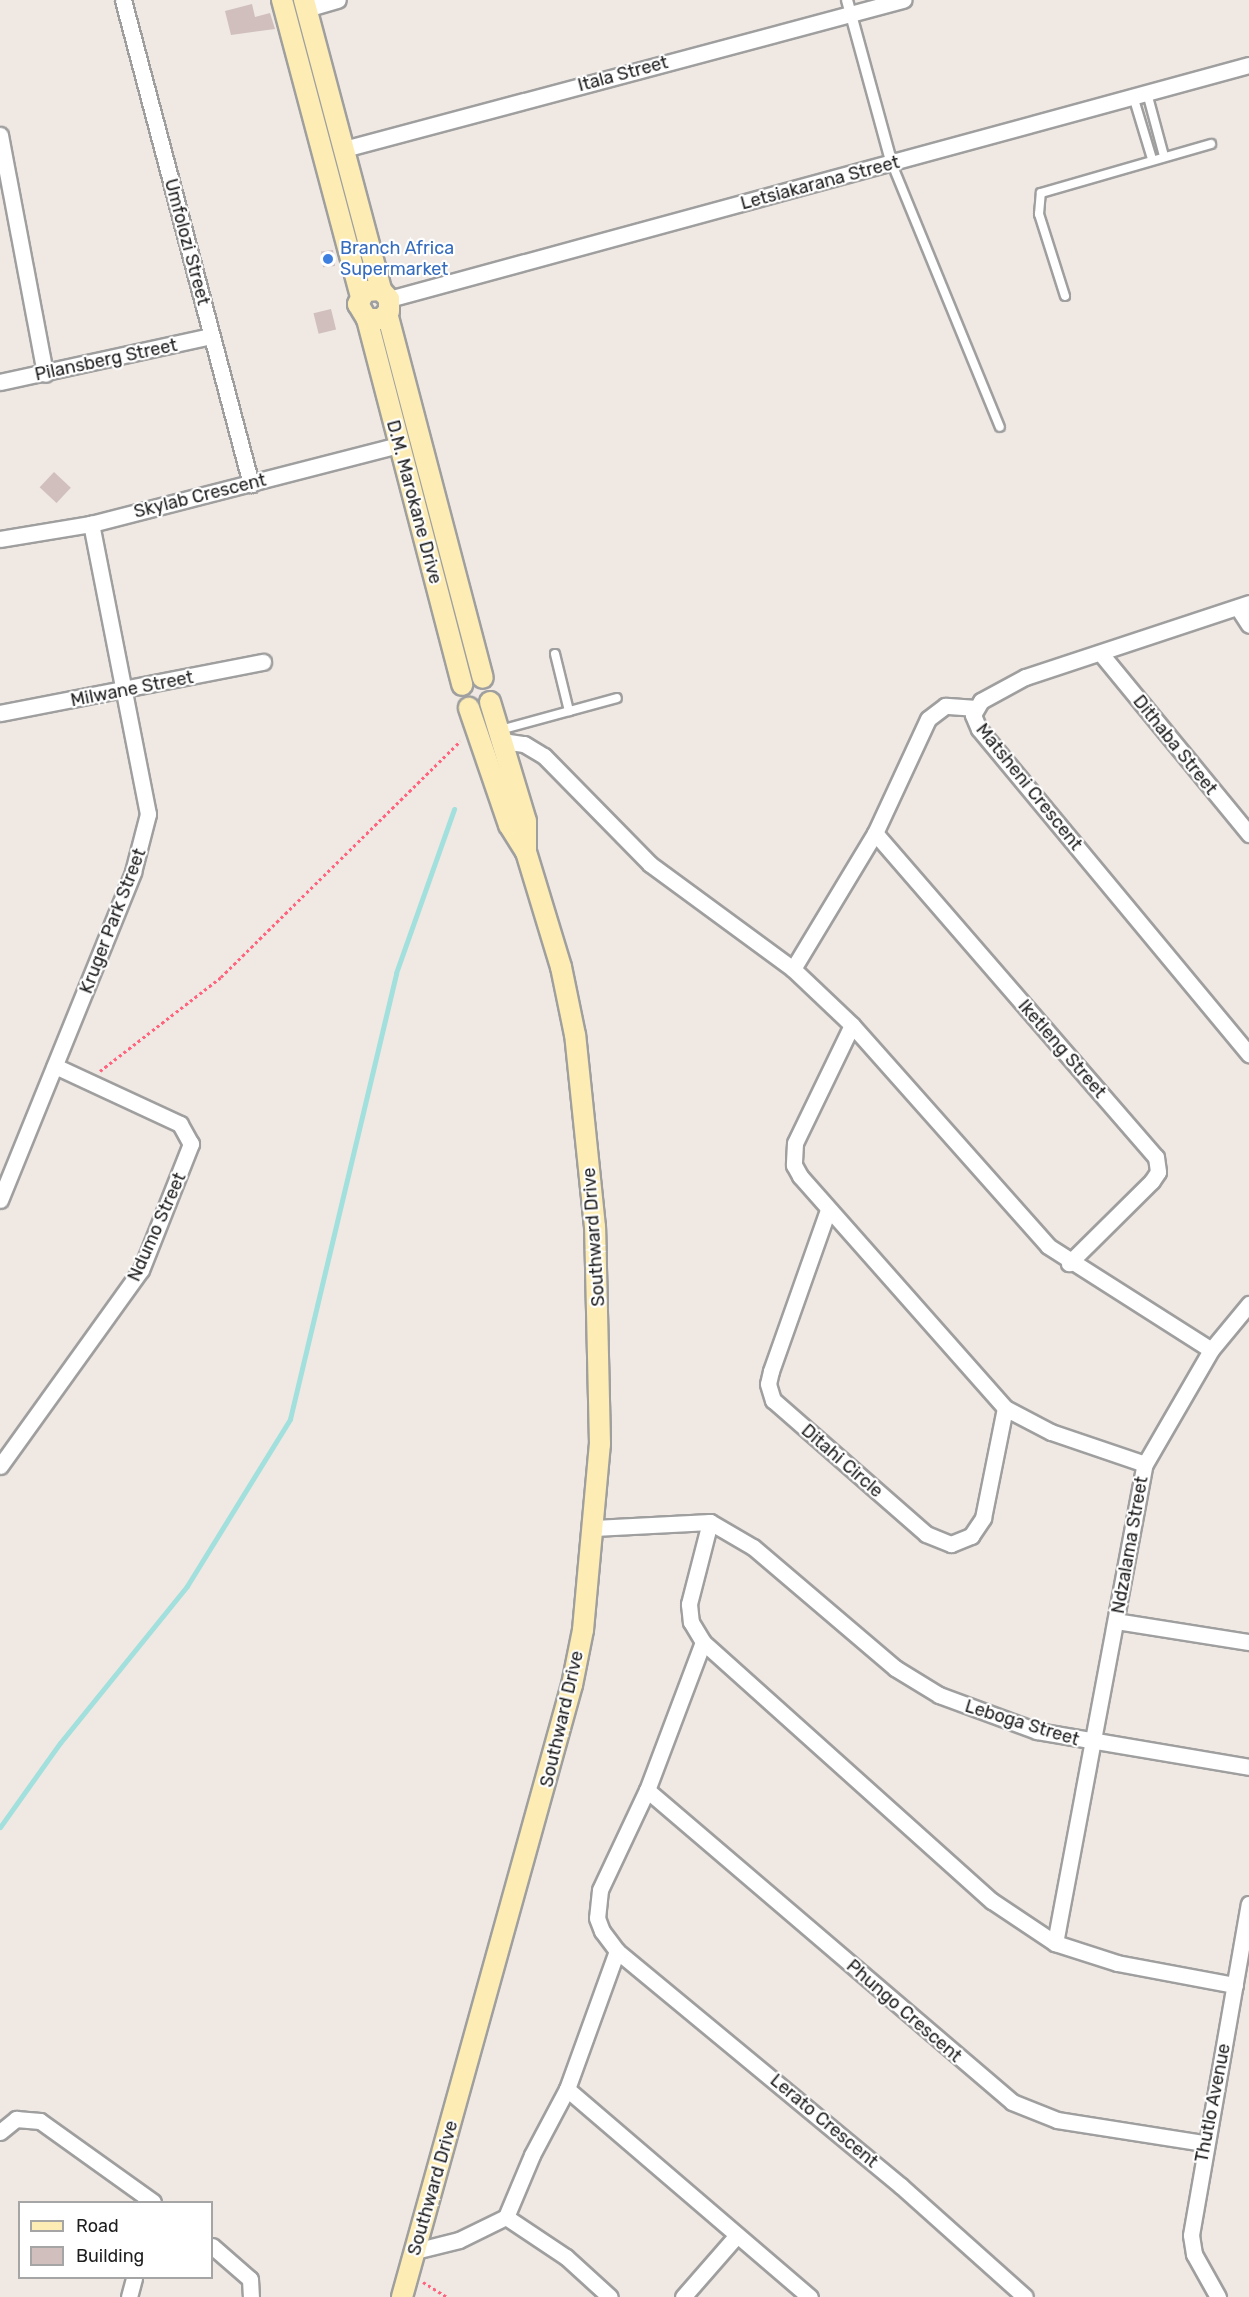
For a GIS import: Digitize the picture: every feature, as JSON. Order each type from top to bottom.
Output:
[{"type":"main road","name":"D.M. Marokane Drive","points":[[282,0],[361,296],[359,311],[367,319],[462,685],[461,699],[469,708],[509,825],[526,852],[561,967],[586,1124]]},
{"type":"main road","name":"D.M. Marokane Drive","points":[[305,4],[386,301],[483,678],[493,690],[490,702],[526,821],[526,852]]},
{"type":"main road","points":[[361,296],[370,289],[386,301],[378,320],[367,319]]},
{"type":"main road","points":[[462,685],[474,677],[483,678]]},
{"type":"main road","points":[[469,708],[481,709],[490,702]]},
{"type":"main road","name":"Southward Drive","points":[[402,2297],[557,1745],[583,1630],[600,1444],[600,1318],[586,1124]]},
{"type":"street","name":"Umfolozi Street","points":[[123,0],[251,484]]},
{"type":"street","points":[[305,4],[338,0]]},
{"type":"street","name":"Itala Street","points":[[344,149],[849,7],[903,0]]},
{"type":"street","points":[[849,7],[892,164]]},
{"type":"street","name":"Letsiakarana Street","points":[[386,301],[1249,65]]},
{"type":"street","points":[[0,135],[45,374]]},
{"type":"street","name":"Pilansberg Street","points":[[0,382],[211,336]]},
{"type":"street","name":"Skylab Crescent","points":[[0,539],[91,524],[399,445]]},
{"type":"street","name":"Kruger Park Street","points":[[0,1200],[144,841],[148,814],[127,691],[91,524]]},
{"type":"street","name":"Matsheni Crescent","points":[[1249,625],[1244,605],[1102,655],[1025,677],[999,688],[976,708],[979,729],[1249,1054]]},
{"type":"street","name":"Dithaba Street","points":[[1102,655],[1249,834]]},
{"type":"street","name":"Milwane Street","points":[[0,713],[127,691],[263,662]]},
{"type":"street","points":[[793,969],[875,833],[928,719],[945,706],[976,708]]},
{"type":"street","points":[[500,736],[524,744],[544,756],[650,864],[793,969],[852,1025],[1029,1227],[1069,1263],[1211,1350]]},
{"type":"street","name":"Iketleng Street","points":[[875,833],[1156,1157],[1158,1172],[1152,1181],[1069,1263]]},
{"type":"street","points":[[852,1025],[793,1154],[800,1176],[1005,1408],[1051,1432],[1145,1464]]},
{"type":"street","name":"Ndumo Street","points":[[0,1466],[129,1290],[157,1237],[188,1155],[188,1132],[180,1124],[55,1066]]},
{"type":"street","name":"Ditahi Circle","points":[[828,1210],[771,1371],[768,1384],[772,1400],[926,1534],[951,1544],[970,1536],[983,1518],[1005,1408]]},
{"type":"street","name":"Ndzalama Street","points":[[1093,1744],[1145,1464],[1211,1350],[1249,1304]]},
{"type":"street","points":[[594,1528],[710,1522],[689,1613],[704,1641],[992,1900],[1054,1943],[1117,1963],[1235,1985]]},
{"type":"street","name":"Leboga Street","points":[[710,1522],[753,1547],[895,1668],[939,1695],[998,1719],[1093,1744],[1249,1767]]},
{"type":"street","points":[[1116,1621],[1249,1642]]},
{"type":"street","name":"Lerato Crescent","points":[[704,1641],[647,1790],[623,1834],[597,1905],[602,1931],[617,1951],[841,2135],[1025,2297]]},
{"type":"street","points":[[1054,1943],[1093,1744]]},
{"type":"street","name":"Phungo Crescent","points":[[647,1790],[1012,2102],[1057,2120],[1204,2143]]},
{"type":"street","name":"Thutlo Avenue","points":[[1218,2297],[1194,2254],[1191,2235],[1204,2143],[1249,1904]]},
{"type":"street","points":[[415,2251],[459,2240],[506,2217],[532,2155],[567,2089],[617,1951]]},
{"type":"street","points":[[567,2089],[810,2297]]},
{"type":"street","points":[[0,2132],[16,2119],[40,2121],[152,2201]]},
{"type":"street","points":[[506,2217],[566,2258],[610,2297]]},
{"type":"street","points":[[683,2297],[737,2235]]},
{"type":"street","points":[[213,2247],[250,2279],[251,2297]]},
{"type":"street","points":[[129,2297],[134,2279]]},
{"type":"lane","points":[[1140,94],[1164,156]]},
{"type":"lane","points":[[1140,94],[1152,159]]},
{"type":"lane","points":[[1065,296],[1039,214],[1041,193],[1152,159],[1211,144]]},
{"type":"lane","points":[[892,164],[1000,427]]},
{"type":"lane","points":[[555,654],[569,711]]},
{"type":"lane","points":[[500,736],[569,711],[617,698]]},
{"type":"path","points":[[88,1081],[221,977],[474,728]]},
{"type":"path","points":[[408,2274],[447,2297]]},
{"type":"building","points":[[252,4],[255,17],[270,13],[275,29],[231,35],[225,11]]},
{"type":"building","name":"Branch Africa Supermarket","points":[[333,250],[335,266],[323,267],[321,251]]},
{"type":"building","points":[[331,309],[336,329],[319,334],[314,313]]},
{"type":"building","points":[[54,472],[71,488],[56,503],[40,487]]},
{"type":"waterway","points":[[0,1827],[60,1743],[187,1586],[290,1419],[396,973],[454,809]]},
{"type":"place","name":"Branch Africa Supermarket","points":[[328,259]]}]
